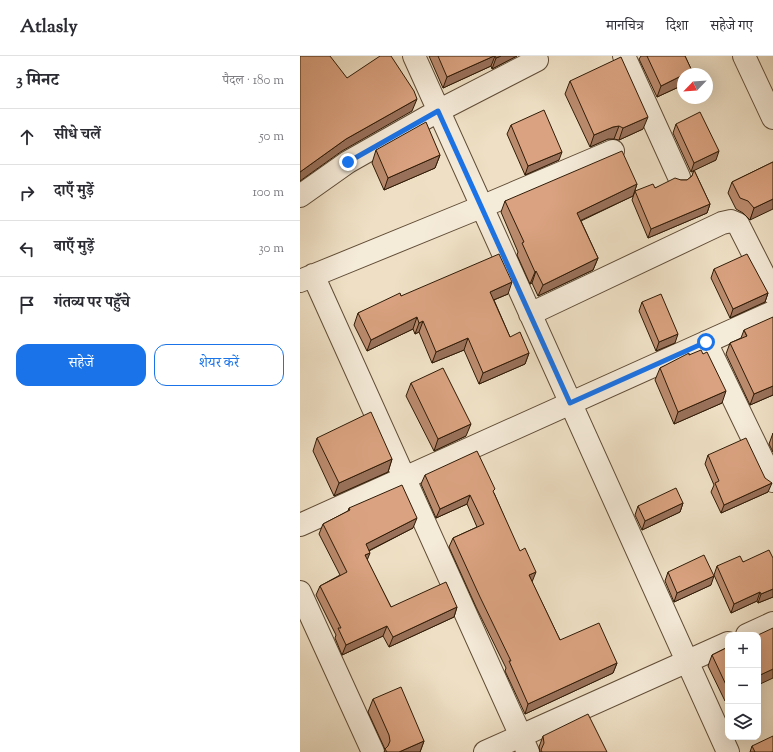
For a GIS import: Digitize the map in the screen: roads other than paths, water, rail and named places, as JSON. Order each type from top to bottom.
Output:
[{"type":"street","points":[[414,56],[728,752]]},
{"type":"street","points":[[624,56],[679,177]]},
{"type":"street","points":[[744,56],[773,118]]},
{"type":"street","points":[[300,196],[348,162],[438,111],[537,60]]},
{"type":"street","points":[[525,744],[404,478],[306,278],[481,207],[613,151]]},
{"type":"street","points":[[530,314],[715,226],[731,221],[738,224],[773,293]]},
{"type":"street","points":[[300,525],[773,312]]},
{"type":"street","points":[[706,342],[773,481]]},
{"type":"street","points":[[300,592],[373,752]]},
{"type":"street","points":[[753,632],[773,623]]},
{"type":"street","points":[[485,752],[525,744],[687,661],[725,644]]}]
